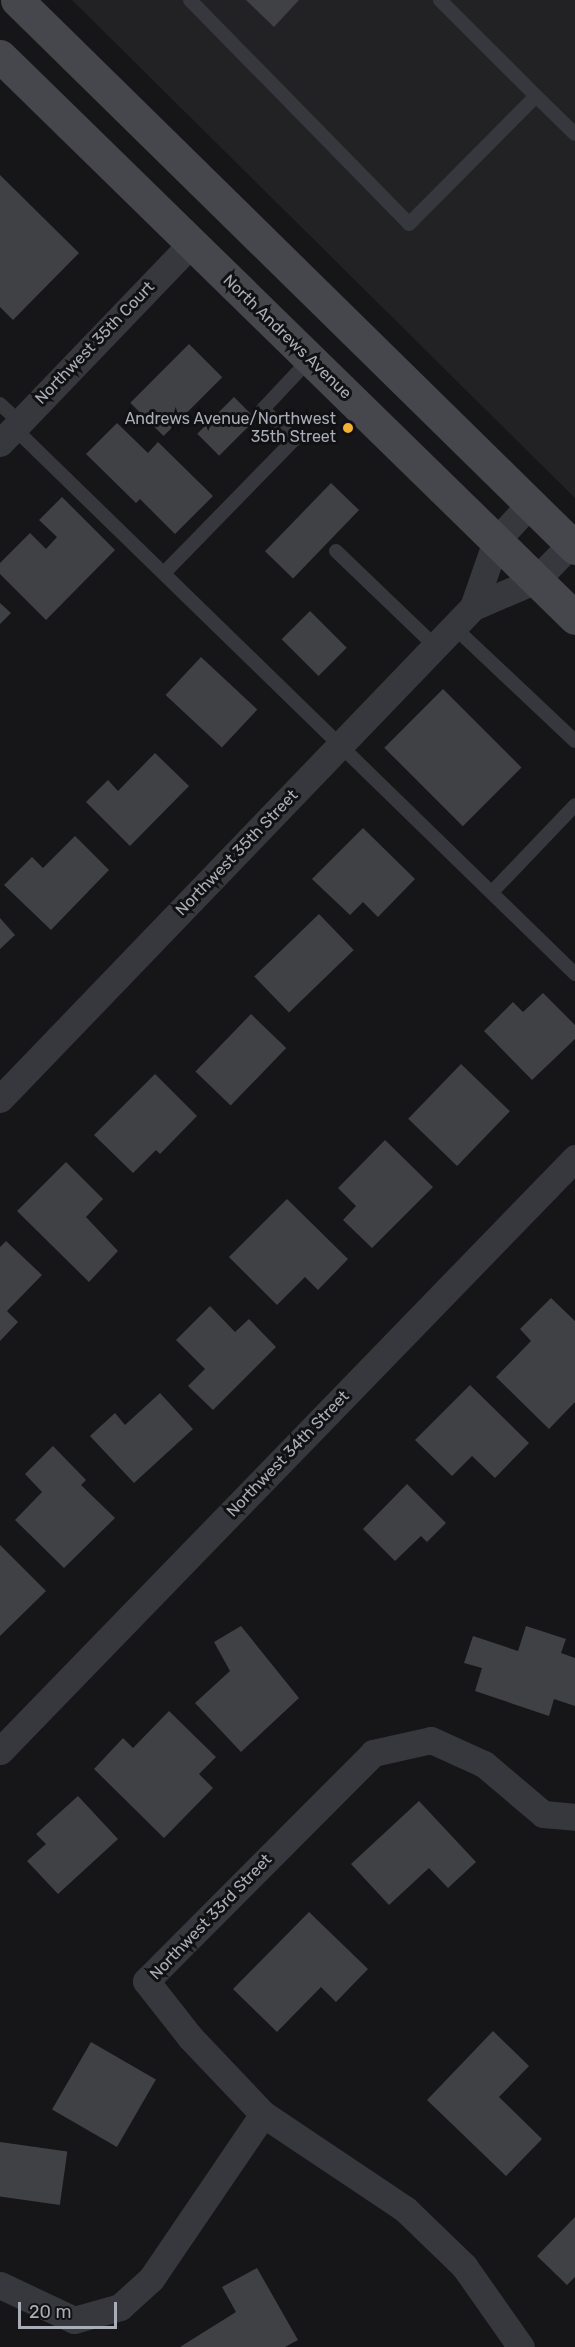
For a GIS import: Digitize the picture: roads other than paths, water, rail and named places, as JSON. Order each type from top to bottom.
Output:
[{"type":"main road","points":[[17,0],[573,546]]},
{"type":"main road","name":"North Andrews Avenue","points":[[0,56],[575,618]]},
{"type":"street","name":"Northwest 35th Court","points":[[11,431],[191,244]]},
{"type":"street","name":"Northwest 35th Street","points":[[473,607],[496,541],[530,504]]},
{"type":"street","name":"Northwest 35th Street","points":[[0,1099],[473,607],[536,580],[573,546]]},
{"type":"street","name":"Northwest 34th Street","points":[[3,1743],[575,1158]]},
{"type":"street","name":"Northwest 33rd Street","points":[[263,2114],[190,2037],[146,1981],[373,1753],[431,1740],[484,1764],[543,1814],[575,1817]]},
{"type":"street","points":[[0,2285],[74,2320],[120,2307],[151,2278],[263,2114],[405,2209],[464,2266],[521,2347]]},
{"type":"lane","points":[[190,0],[409,224],[536,96]]},
{"type":"lane","points":[[440,0],[575,134]]},
{"type":"lane","points":[[164,573],[294,440],[262,409],[310,359]]},
{"type":"lane","points":[[0,404],[11,431],[164,573],[575,974]]},
{"type":"lane","points":[[336,551],[436,647]]},
{"type":"lane","points":[[454,627],[575,741]]},
{"type":"lane","points":[[492,892],[575,805]]},
{"type":"place","name":"Andrews Avenue/Northwest 35th Street","points":[[348,428]]}]
